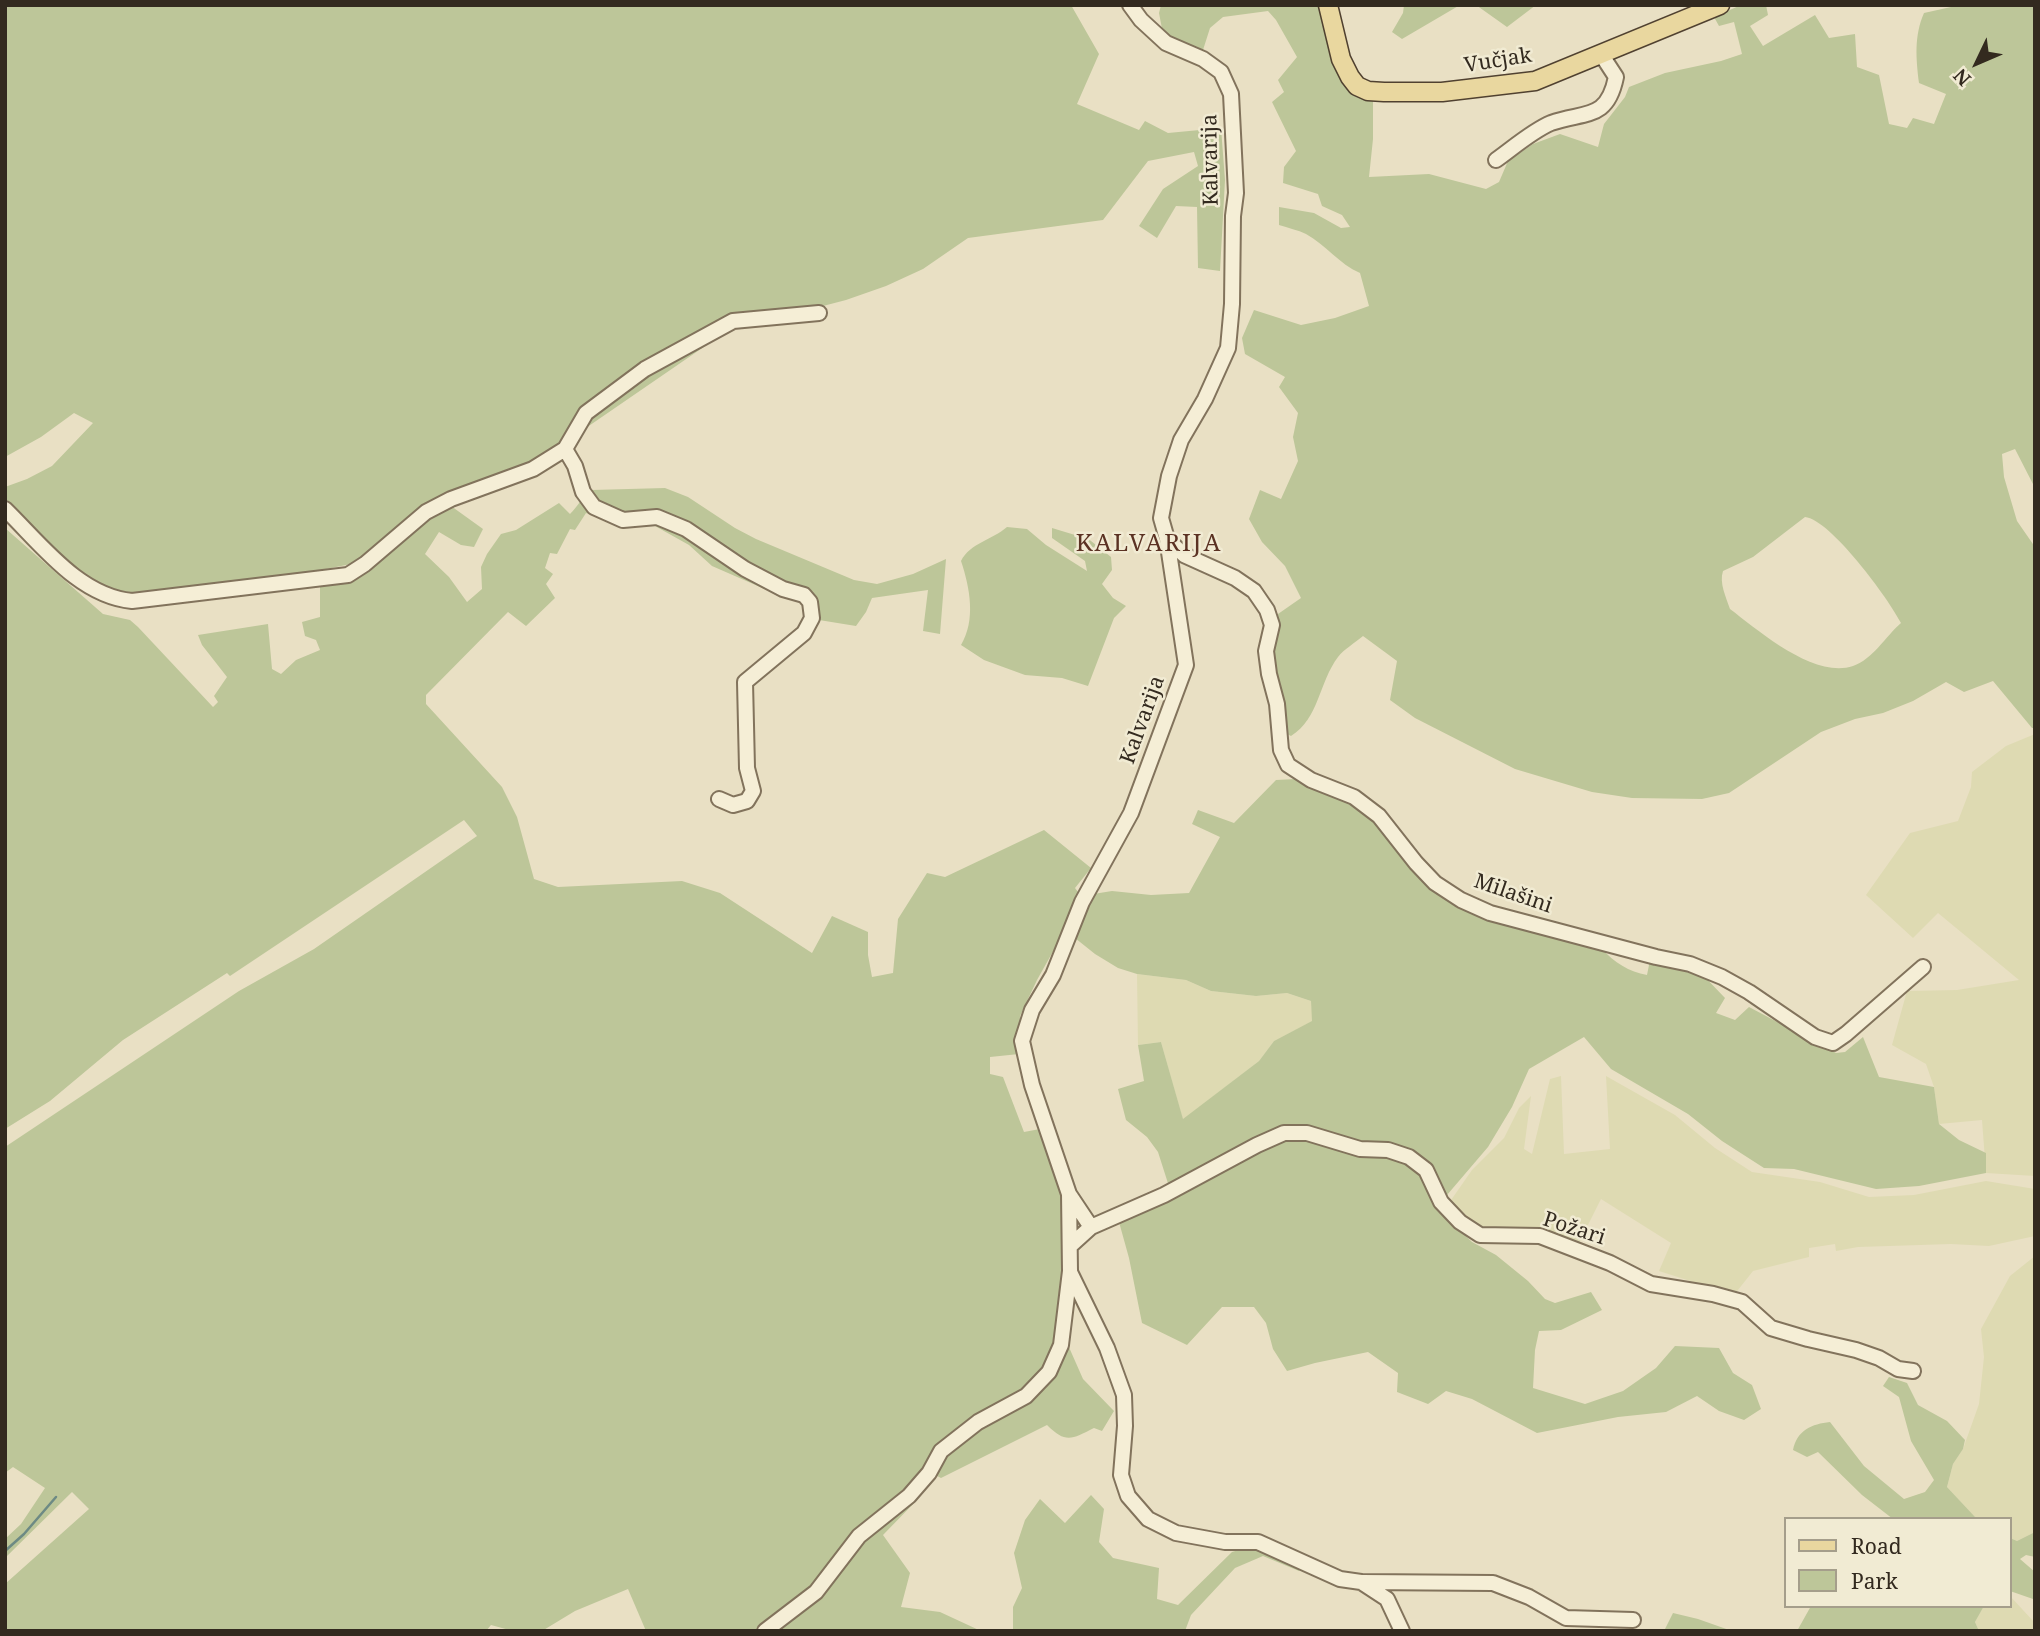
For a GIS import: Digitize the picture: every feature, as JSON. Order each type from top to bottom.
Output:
[{"type":"main road","name":"Vučjak","points":[[1328,5],[1341,59],[1357,86],[1368,91],[1442,92],[1535,81],[1720,5]]},
{"type":"street","name":"Kalvarija","points":[[765,1631],[816,1592],[859,1536],[909,1496],[929,1474],[941,1451],[978,1422],[1026,1396],[1049,1372],[1060,1345],[1069,1271],[1069,1194],[1032,1085],[1022,1041],[1032,1010],[1053,975],[1082,902],[1131,813],[1186,665],[1167,538],[1161,518],[1169,476],[1181,440],[1205,399],[1228,348],[1232,304],[1233,216],[1236,192],[1231,93],[1221,72],[1203,59],[1166,43],[1141,20],[1130,5]]},
{"type":"street","points":[[1496,160],[1550,124],[1600,109],[1612,95],[1616,77],[1601,54]]},
{"type":"street","points":[[5,509],[87,586],[116,600],[132,601],[348,575],[365,564],[426,512],[451,499],[533,469],[565,449],[586,413],[645,369],[733,321],[819,313]]},
{"type":"street","points":[[565,449],[575,466],[583,492],[594,507],[622,520],[657,517],[686,529],[745,569],[783,589],[804,595],[810,602],[812,618],[804,633],[745,682],[747,768],[753,791],[747,801],[733,805],[719,799]]},
{"type":"street","name":"Milašini","points":[[1167,538],[1184,555],[1235,578],[1254,591],[1267,610],[1272,625],[1266,651],[1269,674],[1277,704],[1281,750],[1288,765],[1311,780],[1354,797],[1379,816],[1435,883],[1461,900],[1490,913],[1645,955],[1690,964],[1749,992],[1815,1037],[1833,1043],[1923,967]]},
{"type":"street","name":"Požari","points":[[1070,1246],[1091,1227],[1164,1195],[1257,1145],[1284,1133],[1307,1133],[1360,1149],[1388,1150],[1409,1157],[1426,1170],[1441,1202],[1460,1222],[1480,1235],[1540,1236],[1610,1263],[1651,1284],[1713,1294],[1742,1302],[1771,1328],[1856,1350],[1879,1358],[1898,1369],[1913,1371]]},
{"type":"street","points":[[1069,1194],[1091,1227]]},
{"type":"street","points":[[1069,1271],[1107,1348],[1124,1395],[1125,1426],[1121,1475],[1128,1496],[1148,1519],[1176,1533],[1225,1542],[1258,1542],[1340,1579],[1361,1582],[1493,1583],[1530,1597],[1566,1618],[1633,1620]]},
{"type":"street","points":[[1361,1582],[1387,1599],[1402,1631]]},
{"type":"shaded area","points":[[2035,734],[2035,1176],[1986,1173],[1982,1120],[1939,1124],[1934,1087],[1926,1064],[1892,1045],[1907,991],[1957,990],[2019,980],[1938,913],[1913,938],[1866,895],[1910,833],[1958,821],[1971,787],[1972,772],[2006,746]]},
{"type":"shaded area","points":[[1137,974],[1186,980],[1211,991],[1256,996],[1287,993],[1311,1001],[1313,1021],[1274,1041],[1259,1061],[1183,1120],[1161,1042],[1138,1045]]},
{"type":"shaded area","points":[[1561,1076],[1564,1154],[1610,1149],[1606,1076],[1675,1115],[1715,1148],[1752,1172],[1820,1182],[1869,1197],[1914,1195],[1986,1181],[2035,1189],[2035,1236],[1989,1246],[1951,1244],[1858,1247],[1836,1251],[1835,1244],[1809,1248],[1809,1257],[1753,1271],[1734,1295],[1659,1271],[1671,1243],[1601,1199],[1578,1245],[1480,1229],[1449,1203],[1472,1170],[1504,1138],[1519,1108],[1531,1096],[1524,1149],[1532,1154],[1550,1079]]},
{"type":"shaded area","points":[[2035,1256],[2035,1532],[2017,1541],[2012,1539],[2012,1517],[1975,1517],[1947,1487],[1953,1464],[1963,1449],[1979,1404],[1984,1357],[1981,1329],[2010,1276]]},
{"type":"shaded area","points":[[2012,1598],[2035,1623],[2035,1631],[1979,1631],[1975,1622],[1983,1608],[2012,1608]]},
{"type":"green space","points":[[5,5],[1071,5],[1099,54],[1077,104],[1139,130],[1145,121],[1168,133],[1221,128],[1225,180],[1220,271],[1198,268],[1197,207],[1176,206],[1157,238],[1139,226],[1163,189],[1198,166],[1194,152],[1148,161],[1103,220],[968,238],[923,269],[886,286],[846,300],[727,331],[532,465],[451,506],[483,529],[474,547],[461,545],[439,532],[425,554],[449,577],[467,602],[482,589],[481,567],[501,534],[516,530],[559,503],[570,514],[592,490],[665,488],[688,497],[756,539],[854,580],[877,584],[913,574],[946,559],[940,634],[923,631],[928,590],[872,598],[856,626],[819,620],[816,606],[783,597],[712,566],[689,545],[655,526],[603,519],[586,513],[575,530],[570,529],[557,554],[550,553],[545,568],[553,574],[546,584],[555,598],[526,626],[508,612],[426,695],[426,704],[502,787],[517,817],[534,879],[558,887],[682,881],[720,893],[812,953],[832,916],[868,932],[872,977],[893,973],[898,919],[927,873],[945,877],[1044,830],[1091,868],[1075,888],[1081,896],[1112,891],[1151,895],[1189,893],[1220,837],[1192,824],[1198,810],[1234,823],[1276,780],[1296,779],[1367,810],[1443,894],[1602,949],[1622,966],[1640,974],[1647,975],[1650,960],[1701,973],[1725,998],[1716,1013],[1735,1020],[1749,1007],[1836,1053],[1845,1052],[1863,1037],[1879,1077],[1934,1087],[1939,1124],[1959,1140],[1986,1153],[1986,1173],[1919,1186],[1876,1189],[1794,1169],[1764,1168],[1722,1141],[1688,1114],[1611,1069],[1584,1037],[1529,1069],[1512,1107],[1488,1147],[1435,1206],[1472,1242],[1496,1255],[1545,1299],[1555,1303],[1591,1292],[1602,1310],[1561,1330],[1539,1331],[1533,1388],[1585,1404],[1623,1391],[1656,1368],[1675,1346],[1719,1348],[1733,1373],[1752,1385],[1761,1409],[1744,1420],[1719,1411],[1697,1396],[1666,1412],[1618,1417],[1537,1433],[1472,1399],[1446,1391],[1428,1404],[1397,1392],[1398,1373],[1368,1352],[1287,1371],[1273,1349],[1266,1323],[1254,1307],[1222,1307],[1187,1345],[1142,1323],[1119,1222],[1173,1199],[1158,1152],[1147,1137],[1126,1120],[1118,1089],[1144,1081],[1138,1045],[1161,1042],[1183,1119],[1259,1061],[1274,1041],[1312,1021],[1311,1001],[1287,993],[1256,996],[1211,991],[1186,980],[1137,974],[1118,968],[1095,954],[1065,930],[1020,1016],[1019,1054],[990,1057],[990,1074],[1003,1077],[1024,1132],[1040,1129],[1065,1196],[1066,1253],[1057,1330],[1068,1345],[1083,1379],[1114,1411],[1102,1431],[1094,1428],[1069,1438],[1059,1435],[1047,1425],[941,1478],[924,1469],[910,1488],[917,1500],[883,1535],[910,1573],[901,1607],[940,1612],[981,1631],[646,1631],[628,1589],[575,1611],[542,1631],[513,1631],[491,1625],[486,1631],[5,1631],[5,1584],[89,1509],[72,1492],[5,1558],[5,1539],[21,1524],[45,1488],[13,1467],[5,1473],[5,1147],[239,991],[314,949],[477,836],[464,820],[230,976],[227,973],[123,1040],[50,1101],[5,1129],[5,528],[103,614],[130,620],[213,707],[218,702],[214,696],[227,677],[202,645],[198,635],[268,624],[272,669],[281,674],[296,660],[320,650],[316,640],[305,636],[302,622],[320,617],[320,584],[361,562],[311,572],[131,595],[98,586],[75,569],[5,500],[5,487],[52,466],[93,423],[74,413],[41,437],[5,457]]},
{"type":"green space","points":[[1161,5],[1321,5],[1337,62],[1373,96],[1373,139],[1369,177],[1429,174],[1486,189],[1499,182],[1508,161],[1533,144],[1560,134],[1598,147],[1604,124],[1625,97],[1629,87],[1665,73],[1742,54],[1734,22],[1719,26],[1714,17],[1741,5],[1766,5],[1768,15],[1750,26],[1763,46],[1815,15],[1829,38],[1855,34],[1857,67],[1879,75],[1889,124],[1907,128],[1913,118],[1934,124],[1946,94],[1919,83],[1917,39],[1924,13],[1960,5],[2035,5],[2035,488],[2015,449],[2002,454],[2004,477],[2017,521],[2035,547],[2035,728],[2032,728],[1993,681],[1964,692],[1946,682],[1913,701],[1883,713],[1855,719],[1821,732],[1729,793],[1702,799],[1632,798],[1592,792],[1515,769],[1415,718],[1390,700],[1397,661],[1363,636],[1338,657],[1313,710],[1300,729],[1291,736],[1283,732],[1275,673],[1274,645],[1278,614],[1301,598],[1285,566],[1262,542],[1249,519],[1260,490],[1281,499],[1298,461],[1293,437],[1298,413],[1279,387],[1285,377],[1245,354],[1242,338],[1254,310],[1301,325],[1335,318],[1369,306],[1360,273],[1306,234],[1279,225],[1279,207],[1314,213],[1341,228],[1350,227],[1342,215],[1322,206],[1318,194],[1283,183],[1284,167],[1296,151],[1272,102],[1284,92],[1278,80],[1297,57],[1276,20],[1268,11],[1223,17],[1210,28],[1203,50],[1163,34],[1159,13]],"holes":[[[1805,517],[1816,521],[1858,562],[1901,623],[1873,653],[1853,666],[1821,666],[1788,651],[1730,609],[1724,590],[1723,571],[1753,557]]]},
{"type":"green space","points":[[1404,5],[1460,5],[1402,39],[1392,32],[1403,13]]},
{"type":"green space","points":[[1476,5],[1536,5],[1507,27]]},
{"type":"green space","points":[[1007,527],[1027,529],[1046,545],[1087,571],[1085,561],[1052,538],[1052,528],[1075,535],[1081,533],[1111,557],[1112,570],[1102,584],[1113,598],[1126,606],[1114,618],[1088,686],[1062,678],[1025,675],[984,660],[961,645],[969,625],[970,604],[961,561],[970,550]]},
{"type":"green space","points":[[1889,1377],[1907,1383],[1918,1405],[1947,1421],[1965,1440],[1963,1449],[1953,1464],[1947,1487],[1975,1517],[1890,1517],[1862,1495],[1818,1452],[1807,1457],[1793,1450],[1798,1437],[1806,1429],[1830,1422],[1864,1466],[1904,1499],[1925,1492],[1934,1480],[1911,1441],[1899,1397],[1883,1386]]},
{"type":"green space","points":[[1091,1495],[1104,1509],[1099,1542],[1113,1558],[1159,1568],[1157,1599],[1178,1605],[1232,1552],[1242,1549],[1268,1550],[1302,1564],[1299,1571],[1263,1556],[1235,1568],[1191,1615],[1185,1631],[1013,1631],[1013,1607],[1022,1588],[1014,1553],[1025,1520],[1040,1499],[1065,1523]]},
{"type":"green space","points":[[2035,1532],[2035,1557],[2026,1555],[2020,1559],[2035,1572],[2033,1599],[2012,1592],[2012,1539],[2017,1541]]},
{"type":"green space","points":[[1810,1608],[1983,1608],[1975,1622],[1979,1631],[1797,1631]]},
{"type":"green space","points":[[1673,1613],[1698,1619],[1732,1631],[1664,1631]]},
{"type":"waterway","points":[[5,1551],[24,1534],[56,1497]]},
{"type":"district","name":"KALVARIJA","points":[[1149,544]]}]
